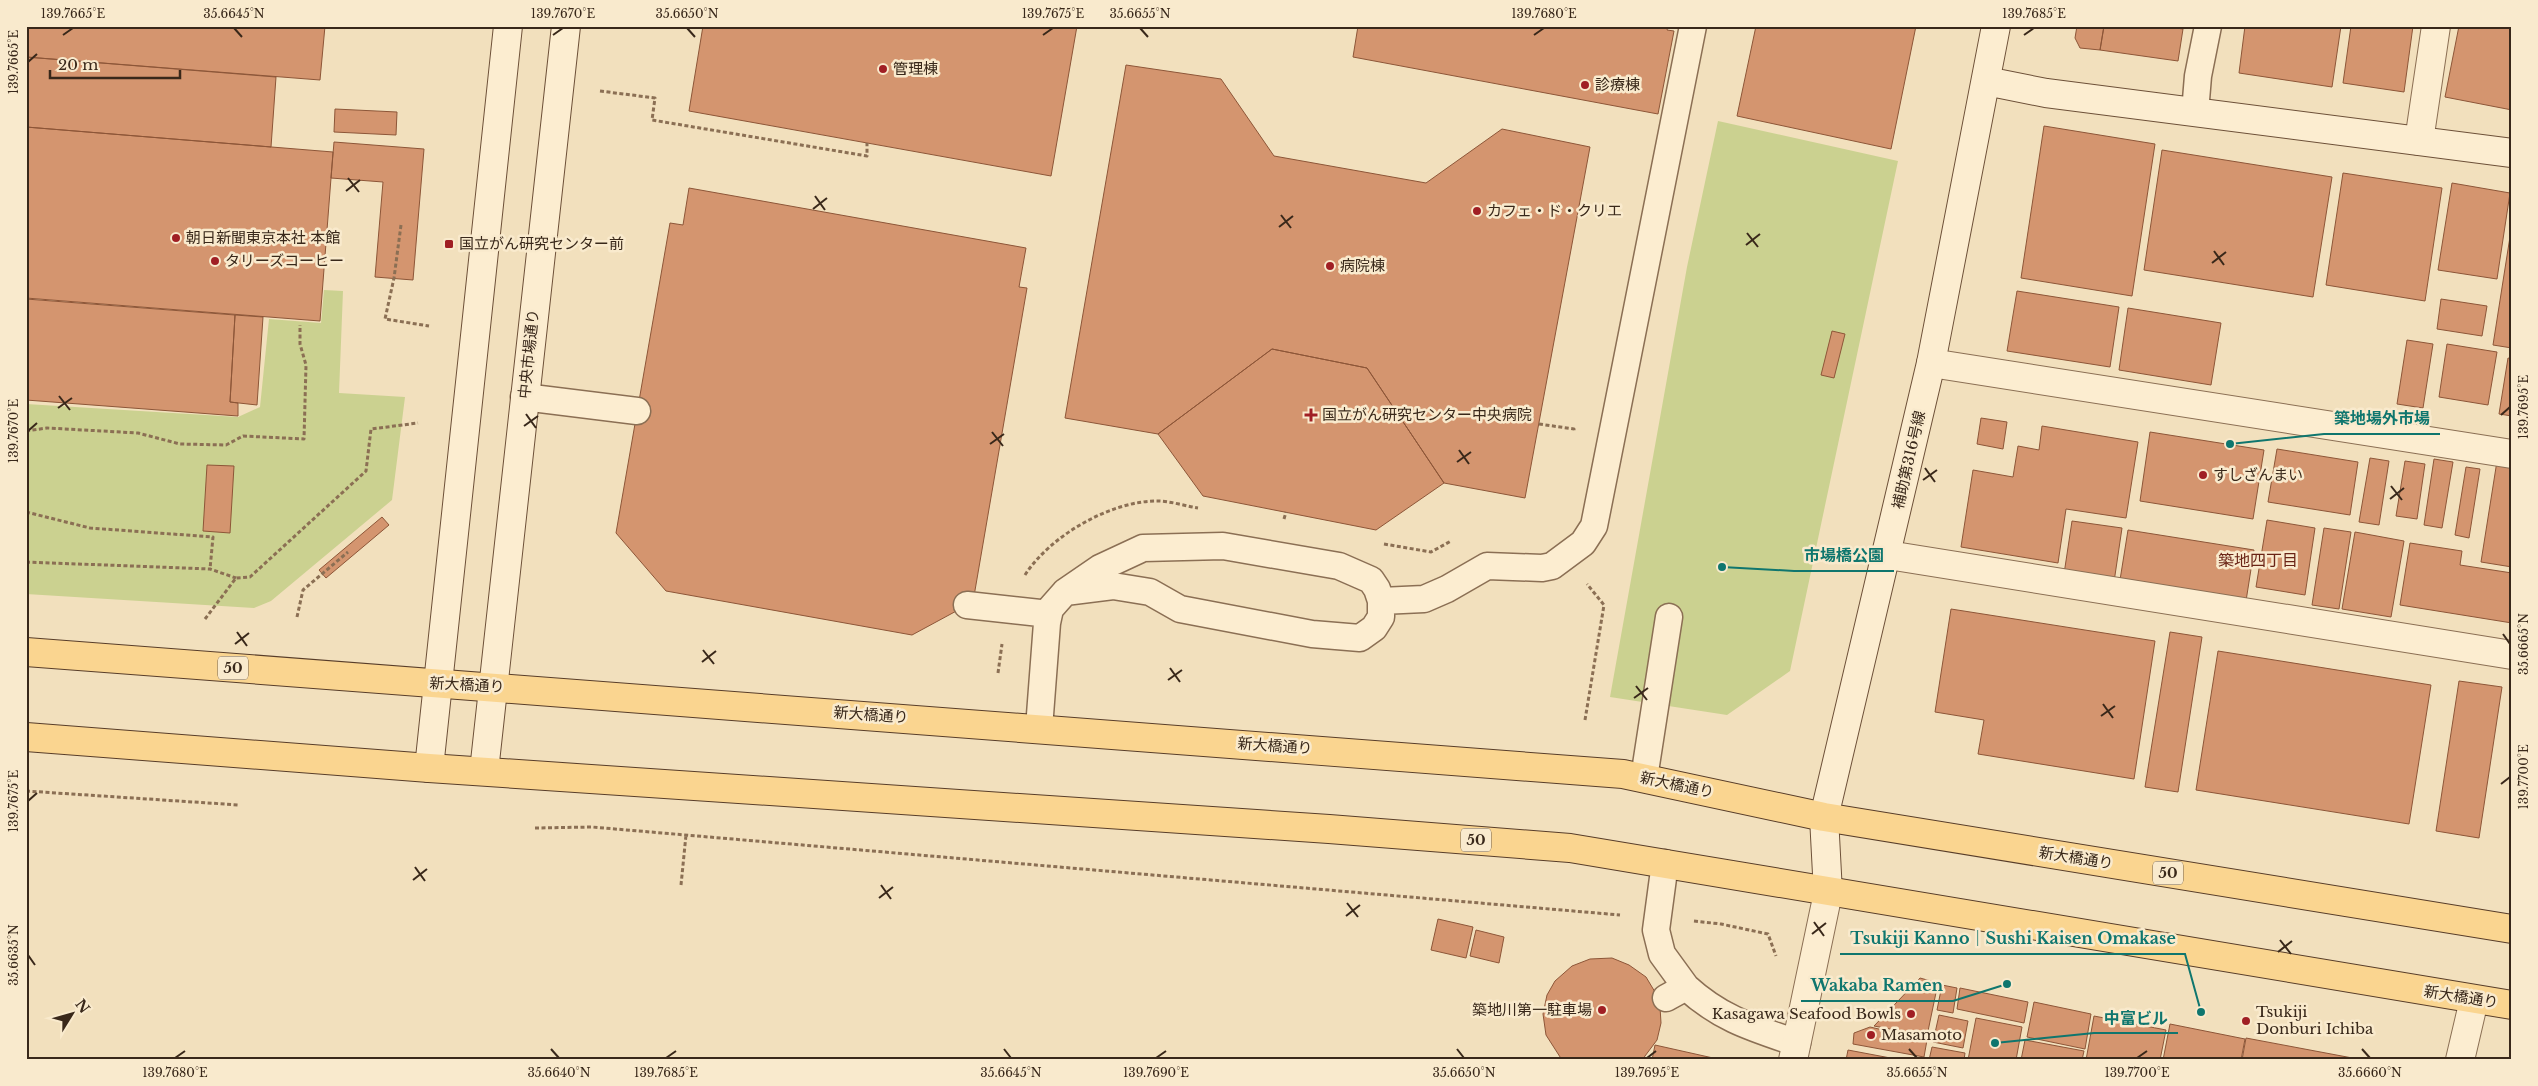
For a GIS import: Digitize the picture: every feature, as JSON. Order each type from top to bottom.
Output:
[{"type":"main road","name":"新大橋通り","points":[[26,652],[439,684],[492,686],[1613,773],[1824,817],[2512,929]]},
{"type":"main road","name":"新大橋通り","points":[[26,737],[429,768],[1329,828],[1570,848],[1665,863],[1828,893],[1914,904],[2512,1006]]},
{"type":"street","points":[[429,768],[508,26]]},
{"type":"street","name":"中央市場通り","points":[[484,771],[566,26]]},
{"type":"street","name":"補助第316号線","points":[[1795,1051],[1828,893],[1824,817],[1888,555],[1932,363],[1996,26]]},
{"type":"street","points":[[2419,141],[2436,26]]},
{"type":"street","points":[[1986,81],[2046,93],[2512,152]]},
{"type":"street","points":[[1932,363],[2512,454]]},
{"type":"street","points":[[1888,555],[2512,656]]},
{"type":"street","points":[[2460,1060],[2474,1000]]},
{"type":"lane","points":[[1381,601],[1424,599],[1447,589],[1487,566],[1542,568],[1552,566],[1583,543],[1594,526],[1694,26]]},
{"type":"lane","points":[[2195,112],[2198,76],[2208,26]]},
{"type":"lane","points":[[524,397],[637,412]]},
{"type":"lane","points":[[1039,728],[1049,614],[1065,592],[1100,568],[1143,548],[1223,546],[1339,566],[1371,580],[1377,589],[1381,601],[1381,617],[1374,628],[1360,638],[1312,634],[1180,609],[1150,592],[1114,586],[1065,592]]},
{"type":"lane","points":[[967,604],[1049,614]]},
{"type":"lane","points":[[1644,778],[1669,618]]},
{"type":"lane","points":[[1665,863],[1656,918],[1656,930],[1662,954],[1676,992],[1795,1051]]},
{"type":"path","points":[[600,91],[655,98],[652,120],[867,156],[867,144]]},
{"type":"path","points":[[401,225],[394,278],[385,319],[429,326]]},
{"type":"path","points":[[26,431],[47,428],[129,433],[180,444],[226,445],[242,436],[304,439],[306,365],[300,344],[300,325]]},
{"type":"path","points":[[26,562],[210,569],[236,578],[250,577],[366,470],[371,429],[418,423]]},
{"type":"path","points":[[26,512],[90,528],[213,537],[210,569]]},
{"type":"path","points":[[297,617],[303,590],[348,552]]},
{"type":"path","points":[[1565,556],[1604,605],[1585,720]]},
{"type":"path","points":[[205,619],[236,578]]},
{"type":"path","points":[[26,791],[239,805]]},
{"type":"path","points":[[535,828],[592,827],[1721,924],[1768,934],[1777,959]]},
{"type":"path","points":[[681,885],[686,835]]},
{"type":"green space","points":[[1718,121],[1898,161],[1790,671],[1727,715],[1610,697],[1687,267]]},
{"type":"green space","points":[[324,290],[343,291],[339,393],[405,397],[392,500],[271,601],[254,608],[26,594],[26,404],[238,417],[260,407],[269,319],[321,323]]},
{"type":"building","points":[[26,26],[325,26],[320,80],[26,57]]},
{"type":"building","name":"管理棟","points":[[703,26],[1077,26],[1051,176],[689,111]]},
{"type":"building","name":"診療棟","points":[[1358,26],[1668,26],[1667,30],[1674,31],[1658,114],[1353,57]]},
{"type":"building","points":[[1756,26],[1916,26],[1891,149],[1737,116]]},
{"type":"building","points":[[2077,26],[2104,26],[2100,50],[2080,48],[2075,38]]},
{"type":"building","points":[[2104,26],[2162,26],[2183,29],[2178,61],[2100,50]]},
{"type":"building","points":[[2245,26],[2341,26],[2332,87],[2239,73]]},
{"type":"building","points":[[2351,26],[2413,26],[2404,92],[2343,83]]},
{"type":"building","points":[[2459,26],[2512,26],[2512,110],[2445,97]]},
{"type":"building","points":[[26,57],[276,77],[271,147],[26,127]]},
{"type":"building","name":"病院棟","points":[[1126,65],[1221,79],[1274,156],[1426,183],[1502,129],[1590,147],[1525,498],[1444,483],[1367,368],[1272,349],[1158,434],[1065,418]]},
{"type":"building","points":[[335,109],[397,112],[396,135],[334,132]]},
{"type":"building","points":[[2044,126],[2155,144],[2132,296],[2021,278]]},
{"type":"building","name":"朝日新聞東京本社 本館","points":[[26,127],[333,152],[320,321],[26,298]]},
{"type":"building","points":[[334,142],[424,149],[413,280],[375,277],[383,182],[331,178]]},
{"type":"building","points":[[2162,150],[2332,177],[2313,297],[2144,270]]},
{"type":"building","points":[[2343,173],[2442,188],[2425,301],[2326,285]]},
{"type":"building","points":[[2452,183],[2510,193],[2497,279],[2438,270]]},
{"type":"building","points":[[689,188],[1026,248],[1019,287],[1027,288],[973,602],[912,635],[666,591],[616,533],[670,223],[683,225]]},
{"type":"building","points":[[2512,224],[2512,348],[2493,345]]},
{"type":"building","points":[[2017,291],[2119,307],[2110,367],[2007,351]]},
{"type":"building","points":[[26,299],[235,315],[230,402],[238,403],[238,416],[26,400]]},
{"type":"building","points":[[2441,299],[2487,306],[2482,336],[2437,329]]},
{"type":"building","points":[[2128,308],[2221,323],[2211,385],[2119,370]]},
{"type":"building","points":[[235,315],[263,317],[257,405],[230,402]]},
{"type":"building","points":[[1832,331],[1845,334],[1834,378],[1821,375]]},
{"type":"building","points":[[2407,340],[2433,344],[2423,408],[2397,404]]},
{"type":"building","points":[[2447,344],[2497,352],[2488,405],[2439,397]]},
{"type":"building","points":[[1272,349],[1367,368],[1444,483],[1376,530],[1203,496],[1158,434]]},
{"type":"building","points":[[2508,358],[2512,359],[2512,416],[2499,414]]},
{"type":"building","points":[[1981,418],[2007,422],[2003,449],[1977,444]]},
{"type":"building","points":[[2042,426],[2138,442],[2126,518],[2066,509],[2058,563],[1961,547],[1973,470],[2013,477],[2018,446],[2039,450]]},
{"type":"building","points":[[2150,432],[2264,450],[2253,519],[2140,501]]},
{"type":"building","points":[[2277,449],[2358,462],[2350,515],[2268,502]]},
{"type":"building","points":[[2370,458],[2389,461],[2379,525],[2359,522]]},
{"type":"building","points":[[2434,459],[2453,462],[2442,528],[2424,525]]},
{"type":"building","points":[[2405,461],[2425,464],[2417,519],[2396,516]]},
{"type":"building","points":[[2497,461],[2512,463],[2512,567],[2481,562]]},
{"type":"building","points":[[207,465],[234,466],[230,533],[203,531]]},
{"type":"building","points":[[2466,467],[2480,469],[2469,538],[2455,535]]},
{"type":"building","points":[[382,517],[389,525],[326,578],[319,570]]},
{"type":"building","points":[[2267,520],[2315,528],[2305,595],[2256,587]]},
{"type":"building","points":[[2072,521],[2122,528],[2114,582],[2064,574]]},
{"type":"building","points":[[2324,528],[2351,532],[2339,609],[2312,605]]},
{"type":"building","points":[[2128,530],[2254,550],[2246,601],[2120,580]]},
{"type":"building","points":[[2355,532],[2404,541],[2391,617],[2342,609]]},
{"type":"building","points":[[2410,543],[2462,551],[2460,565],[2512,573],[2512,623],[2400,605]]},
{"type":"building","points":[[1951,609],[2155,641],[2134,779],[1978,754],[1984,720],[1935,712]]},
{"type":"building","points":[[2170,632],[2202,637],[2178,792],[2145,787]]},
{"type":"building","points":[[2218,651],[2431,685],[2409,824],[2196,790]]},
{"type":"building","points":[[2459,681],[2502,687],[2479,838],[2436,831]]},
{"type":"building","points":[[1438,919],[1473,927],[1466,958],[1431,950]]},
{"type":"building","points":[[1476,930],[1504,937],[1499,963],[1470,956]]},
{"type":"building","name":"築地川第一駐車場","points":[[1612,958],[1629,965],[1646,977],[1655,992],[1660,1007],[1661,1023],[1657,1040],[1642,1060],[1562,1060],[1546,1035],[1543,1014],[1547,995],[1555,981],[1572,966],[1590,959]]},
{"type":"building","points":[[1920,978],[1938,983],[1927,1036],[1874,1026]]},
{"type":"building","points":[[1942,985],[1957,988],[1953,1013],[1937,1010]]},
{"type":"building","points":[[1960,988],[2028,1002],[2024,1023],[1957,1009]]},
{"type":"building","points":[[2034,1002],[2091,1014],[2085,1049],[2027,1037]]},
{"type":"building","points":[[1939,1015],[1968,1021],[1963,1048],[1933,1042]]},
{"type":"building","points":[[2094,1016],[2166,1030],[2160,1060],[2086,1060]]},
{"type":"building","points":[[1976,1018],[2022,1027],[2016,1060],[1968,1060]]},
{"type":"building","points":[[2170,1024],[2245,1039],[2241,1060],[2163,1060]]},
{"type":"building","points":[[1870,1027],[1927,1040],[1924,1057],[1853,1044],[1854,1033]]},
{"type":"building","points":[[2246,1038],[2363,1060],[2242,1060]]},
{"type":"building","points":[[2025,1040],[2084,1051],[2082,1060],[2021,1060]]},
{"type":"building","points":[[1655,1045],[1722,1060],[1652,1060]]},
{"type":"building","points":[[1932,1047],[1965,1053],[1964,1060],[1929,1060]]},
{"type":"building","points":[[1848,1050],[1901,1060],[1846,1060]]},
{"type":"place","name":"管理棟","points":[[883,69]]},
{"type":"place","name":"診療棟","points":[[1585,85]]},
{"type":"place","name":"カフェ・ド・クリエ","points":[[1477,211]]},
{"type":"place","name":"朝日新聞東京本社 本館","points":[[176,238]]},
{"type":"place","name":"国立がん研究センター前","points":[[449,244]]},
{"type":"place","name":"タリーズコーヒー","points":[[215,261]]},
{"type":"place","name":"病院棟","points":[[1330,266]]},
{"type":"place","name":"国立がん研究センター中央病院","points":[[1311,415]]},
{"type":"place","name":"築地場外市場","points":[[2230,444]]},
{"type":"place","name":"すしざんまい","points":[[2203,475]]},
{"type":"place","name":"市場橋公園","points":[[1722,567]]},
{"type":"place","name":"Wakaba Ramen","points":[[2007,984]]},
{"type":"place","name":"築地川第一駐車場","points":[[1602,1010]]},
{"type":"place","name":"Tsukiji Kanno｜Sushi Kaisen Omakase","points":[[2201,1012]]},
{"type":"place","name":"Kasagawa Seafood Bowls","points":[[1911,1014]]},
{"type":"place","name":"Tsukiji Donburi Ichiba","points":[[2246,1021]]},
{"type":"place","name":"Masamoto","points":[[1871,1035]]},
{"type":"place","name":"中富ビル","points":[[1995,1043]]},
{"type":"district","name":"築地四丁目","points":[[2258,560]]}]
